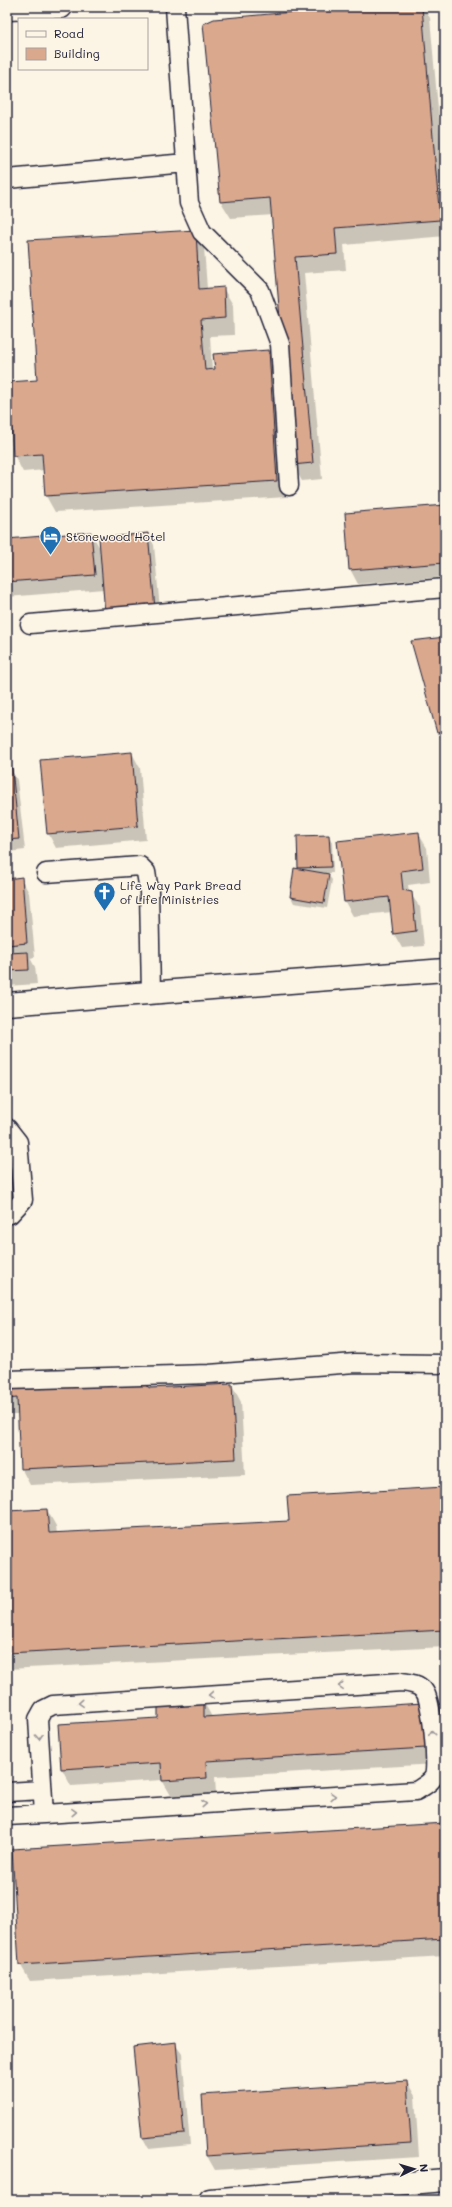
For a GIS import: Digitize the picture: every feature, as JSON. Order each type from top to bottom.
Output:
[{"type":"street","points":[[7,9],[61,7]]},
{"type":"street","points":[[7,1004],[445,970]]},
{"type":"street","points":[[210,2200],[408,2191],[445,2180]]},
{"type":"lane","points":[[175,7],[189,203],[202,232],[260,290],[280,344],[288,486]]},
{"type":"lane","points":[[7,179],[186,163]]},
{"type":"lane","points":[[30,624],[445,588]]},
{"type":"lane","points":[[46,873],[124,866],[140,866],[146,872],[149,891],[151,993]]},
{"type":"lane","points":[[7,1128],[18,1142],[23,1200],[10,1214],[7,1214]]},
{"type":"lane","points":[[7,1380],[209,1374],[354,1363],[445,1364]]},
{"type":"lane","points":[[7,1816],[44,1814],[416,1791],[427,1784],[434,1776],[435,1770],[429,1703],[425,1691],[415,1684],[402,1682],[53,1705],[43,1710],[38,1719],[44,1814]]},
{"type":"lane","points":[[7,1792],[42,1790]]},
{"type":"building","points":[[349,7],[422,7],[440,220],[335,228],[337,254],[295,257],[313,463],[292,465],[270,198],[220,202],[203,24],[214,19]]},
{"type":"building","points":[[196,230],[199,289],[224,287],[225,318],[201,320],[205,370],[215,369],[213,354],[269,350],[277,481],[45,496],[42,454],[13,456],[9,382],[37,380],[28,240]]},
{"type":"building","points":[[445,505],[445,563],[349,570],[345,513]]},
{"type":"building","name":"Stonewood Hotel","points":[[91,532],[95,575],[7,582],[7,539]]},
{"type":"building","points":[[148,533],[155,609],[105,614],[99,538]]},
{"type":"building","points":[[445,637],[445,732],[437,733],[411,641]]},
{"type":"building","points":[[132,752],[138,826],[47,834],[40,760]]},
{"type":"building","points":[[12,768],[19,839],[7,840],[7,769]]},
{"type":"building","points":[[419,832],[423,868],[401,871],[403,890],[412,892],[416,931],[393,934],[389,897],[344,902],[337,841]]},
{"type":"building","points":[[329,835],[331,867],[298,868],[297,836]]},
{"type":"building","points":[[294,868],[329,874],[324,903],[290,897]]},
{"type":"building","points":[[22,877],[27,943],[8,945],[8,953],[28,952],[29,970],[7,971],[7,879]]},
{"type":"building","points":[[141,1383],[150,1388],[232,1384],[236,1459],[20,1469],[17,1398],[7,1399],[7,1390]]},
{"type":"building","points":[[445,1487],[445,1630],[7,1653],[7,1511],[47,1509],[49,1533],[289,1521],[287,1496]]},
{"type":"building","points":[[204,1700],[204,1717],[423,1703],[426,1748],[206,1761],[207,1778],[162,1781],[161,1763],[61,1769],[58,1724],[158,1718],[158,1703]]},
{"type":"building","points":[[445,1823],[445,1939],[19,1965],[12,1849]]},
{"type":"building","points":[[176,2042],[184,2134],[142,2138],[133,2047]]},
{"type":"building","points":[[407,2081],[411,2143],[206,2156],[202,2095]]},
{"type":"place","name":"Stonewood Hotel","points":[[50,556]]},
{"type":"place","name":"Life Way Park Bread of Life Ministries","points":[[105,912]]}]
